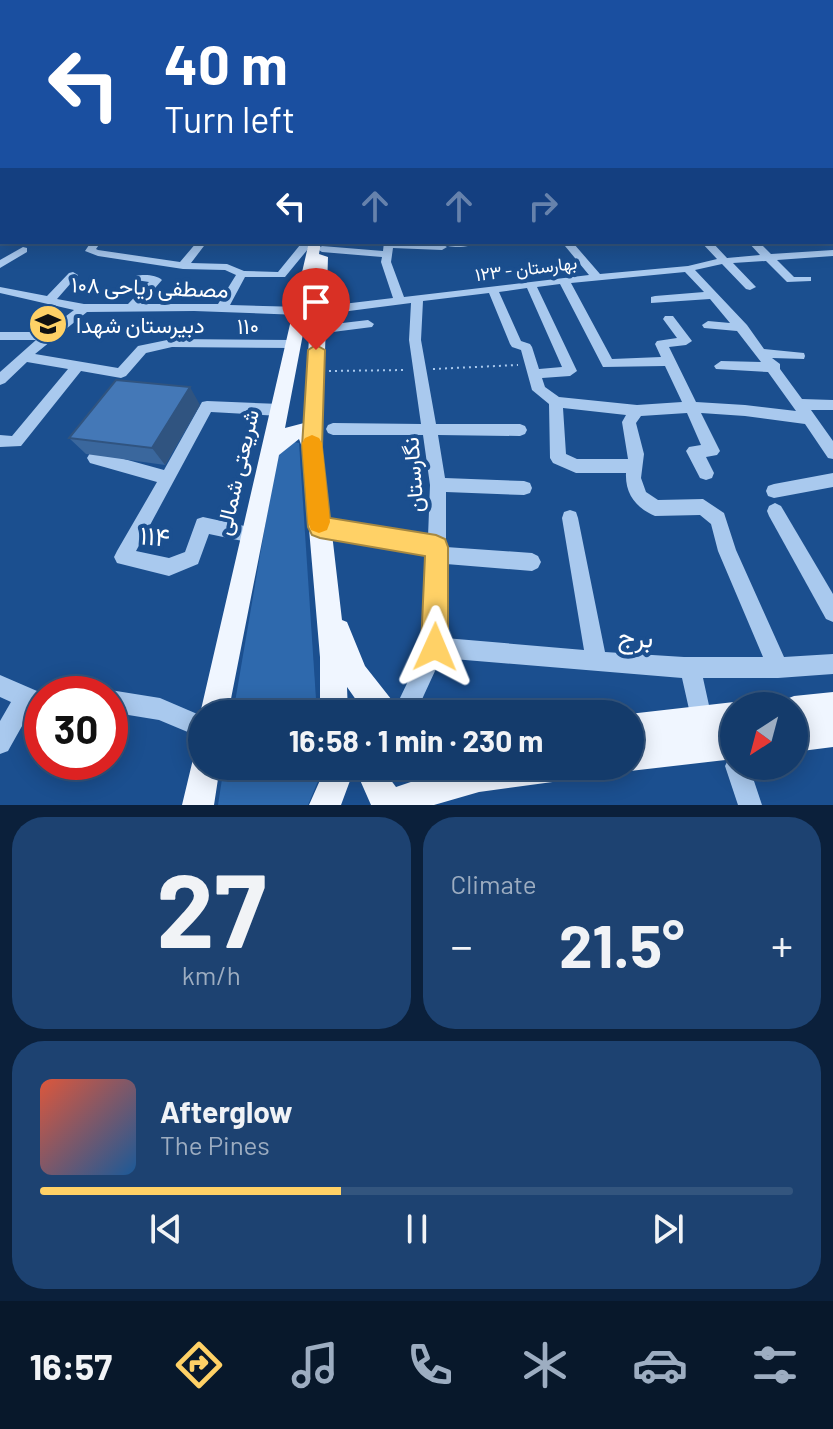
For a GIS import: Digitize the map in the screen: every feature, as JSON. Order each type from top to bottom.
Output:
[{"type":"main road","name":"شریعتی شمالی","points":[[312,245],[315,371],[312,447],[333,657],[334,700]]},
{"type":"main road","name":"شریعتی شمالی","points":[[217,700],[294,344],[312,317]]},
{"type":"main road","points":[[281,406],[314,396]]},
{"type":"main road","points":[[272,451],[284,436],[304,431],[312,447]]},
{"type":"main road","points":[[322,553],[339,635],[351,669],[371,700]]},
{"type":"main road","points":[[808,709],[833,706]]},
{"type":"main road","points":[[644,726],[701,719],[720,735]]},
{"type":"main road","points":[[808,736],[833,733]]},
{"type":"main road","points":[[644,755],[720,747]]},
{"type":"main road","points":[[198,805],[202,780]]},
{"type":"main road","points":[[325,805],[335,780]]},
{"type":"main road","points":[[375,780],[383,797],[395,803],[407,803],[435,787],[460,792],[506,780]]},
{"type":"street","points":[[95,244],[90,251],[183,266],[227,267],[242,274],[281,275],[312,245],[447,245]]},
{"type":"street","points":[[183,266],[200,244]]},
{"type":"street","points":[[708,244],[750,287]]},
{"type":"street","points":[[755,244],[791,280],[807,279]]},
{"type":"street","points":[[788,244],[799,255]]},
{"type":"street","points":[[570,246],[597,277]]},
{"type":"street","points":[[388,247],[386,262],[409,302]]},
{"type":"street","points":[[0,265],[23,250]]},
{"type":"street","name":"بهارستان - ۱۲۳","points":[[312,317],[564,280],[688,269],[723,261],[833,253]]},
{"type":"street","points":[[688,269],[764,353],[833,453]]},
{"type":"street","points":[[222,308],[242,274]]},
{"type":"street","points":[[49,301],[73,275]]},
{"type":"street","points":[[131,308],[157,280],[140,278]]},
{"type":"street","points":[[564,280],[608,364],[670,361]]},
{"type":"street","points":[[531,285],[570,371],[531,369]]},
{"type":"street","name":"مصطفی ریاحی ۱۰۸","points":[[0,290],[84,308],[222,308],[312,317]]},
{"type":"street","points":[[493,290],[516,344],[526,347],[539,390],[556,402],[637,411],[693,407],[746,409],[810,419]]},
{"type":"street","points":[[655,300],[714,295]]},
{"type":"street","name":"نگارستان","points":[[409,302],[438,485],[435,647]]},
{"type":"street","points":[[0,380],[47,336],[84,308]]},
{"type":"street","points":[[312,317],[368,324]]},
{"type":"street","points":[[669,319],[686,341],[661,344],[712,451],[694,451],[706,473]]},
{"type":"street","points":[[708,325],[743,328]]},
{"type":"street","points":[[0,336],[47,336]]},
{"type":"street","name":"۱۱۰","points":[[23,357],[121,373],[142,349],[172,343],[294,344]]},
{"type":"street","points":[[764,353],[799,356]]},
{"type":"street","points":[[0,441],[16,442],[78,366]]},
{"type":"street","points":[[721,366],[775,367]]},
{"type":"street","points":[[556,402],[558,458],[576,466],[634,466]]},
{"type":"street","points":[[800,404],[833,405]]},
{"type":"street","points":[[95,458],[168,478],[207,406],[281,406]]},
{"type":"street","points":[[637,411],[629,422],[636,454],[633,478],[639,497],[655,508],[703,507],[718,519],[727,551],[778,668]]},
{"type":"street","points":[[333,429],[520,430]]},
{"type":"street","name":"۱۱۴","points":[[168,478],[123,557],[169,567],[192,558],[203,525],[252,535]]},
{"type":"street","points":[[774,491],[833,480]]},
{"type":"street","points":[[438,485],[524,488]]},
{"type":"street","points":[[775,511],[833,612]]},
{"type":"street","points":[[570,518],[596,661]]},
{"type":"street","points":[[320,527],[436,551],[532,562]]},
{"type":"street","points":[[410,700],[435,647]]},
{"type":"street","name":"برج","points":[[435,647],[690,667],[778,668],[833,664]]},
{"type":"street","points":[[690,667],[701,719]]},
{"type":"street","points":[[0,686],[24,696]]},
{"type":"street","points":[[128,704],[160,709],[188,721]]},
{"type":"street","points":[[0,743],[24,713]]},
{"type":"street","points":[[743,780],[750,805]]},
{"type":"path","points":[[315,371],[531,369]]},
{"type":"shaded area","points":[[289,441],[299,443],[316,700],[235,700],[277,456]]},
{"type":"shaded area","points":[[222,780],[318,780],[308,805],[218,805]]},
{"type":"building","points":[[116,380],[190,387],[152,448],[69,438]]},
{"type":"slow traffic","points":[[312,443],[319,522]]},
{"type":"place","name":"دبیرستان شهدا","points":[[48,324]]},
{"type":"route","points":[[316,350],[312,447],[320,527],[436,547],[435,647]]}]
